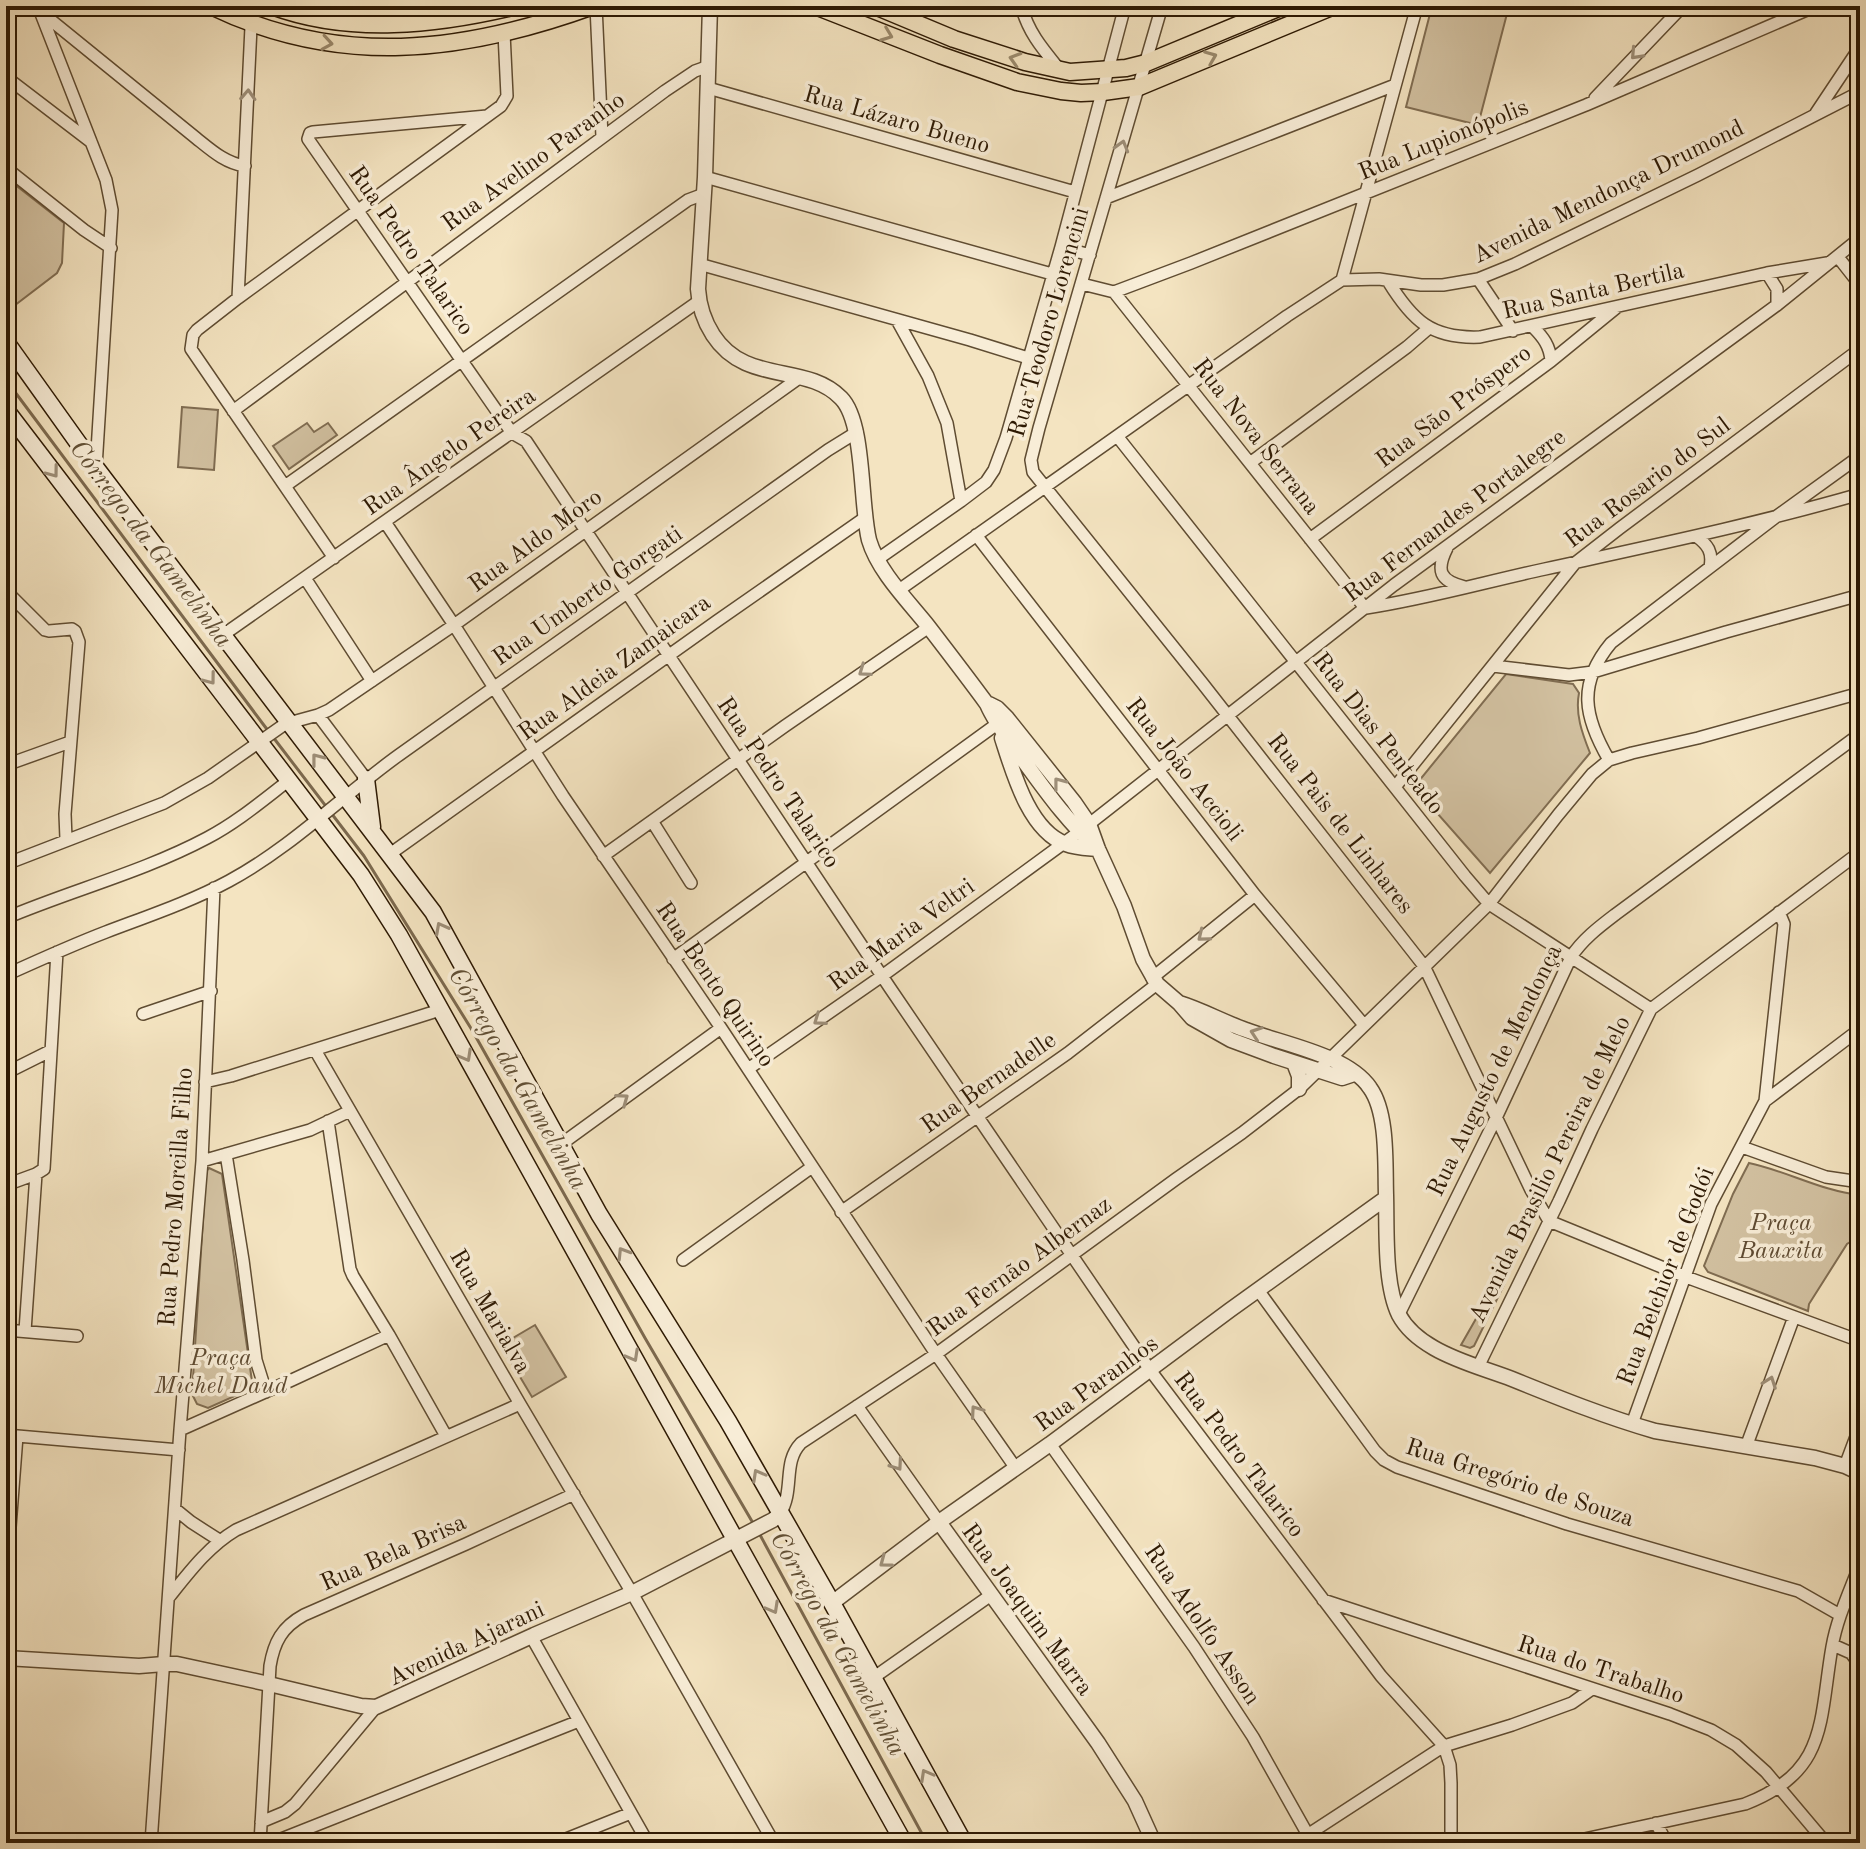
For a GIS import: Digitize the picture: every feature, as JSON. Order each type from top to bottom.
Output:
[{"type":"main road","points":[[211,6],[252,24],[314,41],[354,47],[421,47],[462,42],[552,21],[594,6]]},
{"type":"main road","points":[[272,6],[309,17],[328,13],[357,24],[416,14],[481,14],[516,6]]},
{"type":"main road","points":[[815,6],[1017,82],[1061,91],[1103,92],[1139,87],[1334,6]]},
{"type":"main road","points":[[875,6],[954,39],[1025,62],[1070,72],[1126,68],[1146,63],[1258,11],[1283,6]]},
{"type":"main road","points":[[6,342],[96,468],[343,798],[433,912],[600,1216],[728,1421],[964,1843]]},
{"type":"main road","points":[[6,410],[262,740],[288,781],[322,817],[399,935],[904,1843]]},
{"type":"main road","points":[[366,779],[373,833]]},
{"type":"street","points":[[238,298],[252,6]]},
{"type":"street","points":[[594,6],[602,137]]},
{"type":"street","points":[[710,6],[699,264],[699,301],[710,330],[730,355],[749,365],[825,386],[843,399],[857,432],[869,539],[878,559],[987,704],[1026,802],[1050,833],[1064,843],[1098,849]]},
{"type":"street","points":[[1021,6],[1036,41],[1059,69]]},
{"type":"street","name":"Rua Teodoro Lorencini","points":[[878,559],[986,482],[994,470],[1061,247],[1125,6]]},
{"type":"street","name":"Rua Teodoro Lorencini","points":[[1045,486],[1033,472],[1031,460],[1162,6]]},
{"type":"street","points":[[899,590],[1342,280],[1417,6]]},
{"type":"street","points":[[1590,103],[1683,6]]},
{"type":"street","name":"Rua Lupionópolis","points":[[1114,292],[1367,194],[1816,6]]},
{"type":"street","points":[[37,8],[206,147],[231,162],[245,166]]},
{"type":"street","points":[[37,8],[110,195],[111,248],[96,468]]},
{"type":"street","points":[[334,558],[191,349],[193,335],[238,298],[501,106],[507,96],[504,33]]},
{"type":"street","points":[[1814,115],[1860,47]]},
{"type":"street","name":"Rua Avelino Paranho","points":[[233,411],[602,137],[695,71],[709,66]]},
{"type":"street","points":[[6,77],[91,142]]},
{"type":"street","points":[[1106,198],[1395,85]]},
{"type":"street","name":"Rua Lázaro Bueno","points":[[708,88],[1075,192]]},
{"type":"street","name":"Avenida Mendonça Drumond","points":[[1342,280],[1432,285],[1478,279],[1698,175],[1860,92]]},
{"type":"street","name":"Rua Pedro Talarico","points":[[487,116],[310,133],[308,139],[512,433],[526,441],[977,1118],[1150,1370],[1381,1676],[1444,1746]]},
{"type":"street","points":[[6,168],[111,248]]},
{"type":"street","points":[[705,177],[1052,274]]},
{"type":"street","points":[[285,486],[688,200],[704,194]]},
{"type":"street","name":"Rua Fernandes Portalegre","points":[[1084,828],[1394,585],[1777,305],[1860,238]]},
{"type":"street","points":[[1061,247],[1090,255]]},
{"type":"street","points":[[1834,260],[1860,285]]},
{"type":"street","name":"Rua Santa Bertila","points":[[1429,328],[1470,338],[1513,331],[1834,260]]},
{"type":"street","points":[[699,264],[1028,358]]},
{"type":"street","points":[[1767,273],[1777,289],[1777,305]]},
{"type":"street","points":[[1478,279],[1513,331]]},
{"type":"street","points":[[1250,463],[1429,328],[1417,321],[1388,281]]},
{"type":"street","points":[[1082,284],[1114,292]]},
{"type":"street","name":"Rua Nova Serrana","points":[[1114,292],[1365,608]]},
{"type":"street","name":"Rua Ângelo Pereira","points":[[223,635],[699,301]]},
{"type":"street","name":"Rua São Próspero","points":[[1310,539],[1551,361],[1619,306]]},
{"type":"street","points":[[897,320],[928,376],[947,423],[961,501]]},
{"type":"street","points":[[1533,327],[1545,340],[1551,361]]},
{"type":"street","name":"Rua Rosario do Sul","points":[[1395,787],[1575,563],[1860,349]]},
{"type":"street","name":"Rua Aldo Moro","points":[[6,864],[164,803],[208,778],[287,723],[318,715],[454,625],[799,378]]},
{"type":"street","name":"Rua Umberto Gorgati","points":[[6,975],[169,909],[256,865],[322,817],[366,779],[816,458],[857,432]]},
{"type":"street","name":"Rua Dias Penteado","points":[[1117,436],[1489,904],[1651,1009]]},
{"type":"street","points":[[1858,697],[1609,760],[1589,717],[1587,702],[1593,672],[1611,643],[1860,456]]},
{"type":"street","name":"Rua Pais de Linhares","points":[[1045,486],[1424,966],[1531,1190],[1549,1221]]},
{"type":"street","points":[[1365,608],[1404,603],[1696,536],[1860,494]]},
{"type":"street","name":"Rua Aldeia Zamaicara","points":[[390,854],[866,517]]},
{"type":"street","name":"Rua Bento Quirino","points":[[385,522],[603,856],[1015,1467]]},
{"type":"street","name":"Rua João Accioli","points":[[976,535],[1255,895],[1364,1025]]},
{"type":"street","points":[[1696,536],[1708,547],[1710,567]]},
{"type":"street","points":[[1448,547],[1441,561],[1443,577],[1469,587]]},
{"type":"street","points":[[305,578],[372,681]]},
{"type":"street","points":[[1394,585],[1395,598],[1404,603]]},
{"type":"street","points":[[6,591],[45,630],[75,631],[79,642],[65,814],[66,839]]},
{"type":"street","points":[[1493,666],[1569,675],[1593,672],[1860,595]]},
{"type":"street","points":[[603,856],[929,627]]},
{"type":"street","points":[[987,704],[997,708],[1007,718],[1098,849],[1155,981],[1192,1018],[1231,1040],[1342,1078],[1354,1074]]},
{"type":"street","points":[[318,715],[366,779]]},
{"type":"street","points":[[997,724],[1084,828]]},
{"type":"street","points":[[673,959],[997,724]]},
{"type":"street","name":"Rua Augusto de Mendonça","points":[[1399,1314],[1571,957],[1606,921],[1860,734]]},
{"type":"street","points":[[6,765],[70,742]]},
{"type":"street","name":"Rua Fernão Albernaz","points":[[780,1514],[789,1493],[791,1457],[795,1449],[936,1354],[1299,1089],[1489,904],[1592,774],[1609,760]]},
{"type":"street","points":[[6,918],[205,840],[288,781]]},
{"type":"street","points":[[652,821],[691,883]]},
{"type":"street","name":"Rua Maria Veltri","points":[[748,1069],[882,976],[1084,828]]},
{"type":"street","name":"Avenida Brasilio Pereira de Melo","points":[[1478,1367],[1651,1009],[1860,852]]},
{"type":"street","name":"Rua Pedro Morcilla Filho","points":[[151,1843],[202,1161],[214,888]]},
{"type":"street","name":"Rua Bernadelle","points":[[841,1212],[1068,1053],[1255,895]]},
{"type":"street","name":"Rua Belchior de Godói","points":[[1632,1424],[1711,1204],[1765,1101],[1784,924],[1779,912]]},
{"type":"street","points":[[25,1331],[39,1173],[45,1165],[57,952]]},
{"type":"street","points":[[143,1014],[211,991]]},
{"type":"street","points":[[1179,1003],[1347,1065],[1370,1087],[1381,1114],[1392,1292],[1406,1325],[1432,1347],[1478,1367],[1655,1431],[1815,1458],[1860,1473]]},
{"type":"street","points":[[205,1082],[440,1010]]},
{"type":"street","points":[[560,1145],[721,1028]]},
{"type":"street","points":[[1765,1101],[1860,1029]]},
{"type":"street","name":"Rua Marialva","points":[[315,1050],[774,1843]]},
{"type":"street","points":[[6,1073],[50,1051]]},
{"type":"street","points":[[1294,1063],[1299,1076],[1299,1089]]},
{"type":"street","points":[[202,1161],[310,1130],[350,1111]]},
{"type":"street","points":[[328,1121],[350,1269],[446,1436]]},
{"type":"street","points":[[1742,1147],[1826,1177],[1860,1182]]},
{"type":"street","points":[[226,1154],[256,1360],[266,1392]]},
{"type":"street","points":[[683,1260],[812,1167]]},
{"type":"street","points":[[6,1185],[39,1173]]},
{"type":"street","name":"Rua Paranhos","points":[[832,1603],[1386,1198]]},
{"type":"street","points":[[1549,1221],[1686,1277],[1860,1341]]},
{"type":"street","name":"Rua Gregório de Souza","points":[[1258,1290],[1384,1460],[1567,1524],[1798,1591],[1840,1615]]},
{"type":"street","points":[[1746,1447],[1794,1317]]},
{"type":"street","points":[[6,1330],[77,1336]]},
{"type":"street","points":[[180,1430],[389,1335]]},
{"type":"street","points":[[170,1597],[219,1540],[520,1404]]},
{"type":"street","name":"Rua Joaquim Marra","points":[[857,1406],[1113,1766],[1135,1801],[1154,1843]]},
{"type":"street","points":[[1845,1466],[1860,1426]]},
{"type":"street","points":[[6,1579],[12,1436],[179,1450]]},
{"type":"street","name":"Rua Adolfo Asson","points":[[1050,1444],[1194,1647],[1253,1737],[1308,1835]]},
{"type":"street","name":"Rua Bela Brisa","points":[[260,1843],[271,1656],[283,1631],[293,1621],[574,1494]]},
{"type":"street","points":[[175,1509],[219,1540]]},
{"type":"street","name":"Avenida Ajarani","points":[[6,1658],[194,1667],[376,1707],[632,1593],[780,1514]]},
{"type":"street","points":[[1566,1843],[1745,1804],[1778,1788],[1799,1770],[1814,1745],[1840,1615],[1860,1564]]},
{"type":"street","points":[[873,1678],[991,1595]]},
{"type":"street","name":"Rua do Trabalho","points":[[1322,1600],[1711,1730],[1744,1751],[1766,1772],[1826,1843]]},
{"type":"street","points":[[531,1636],[648,1843]]},
{"type":"street","points":[[1833,1645],[1851,1653],[1860,1665]]},
{"type":"street","points":[[1295,1843],[1444,1746],[1572,1703],[1592,1689]]},
{"type":"street","points":[[261,1822],[295,1804],[376,1707]]},
{"type":"street","points":[[271,1843],[579,1721]]},
{"type":"street","points":[[1444,1746],[1450,1765],[1451,1843]]},
{"type":"street","points":[[556,1843],[631,1813]]},
{"type":"street","points":[[1656,1823],[1667,1843]]},
{"type":"green space","points":[[1432,6],[1509,6],[1478,125],[1406,107]]},
{"type":"green space","points":[[9,180],[64,223],[62,263],[57,273],[6,312],[6,184]]},
{"type":"green space","points":[[182,407],[218,410],[214,470],[178,467]]},
{"type":"green space","points":[[307,423],[314,432],[328,423],[337,435],[289,469],[273,446]]},
{"type":"green space","points":[[1506,674],[1573,684],[1579,693],[1579,716],[1590,753],[1490,873],[1414,787]]},
{"type":"green space","name":"Praça Bauxita","points":[[1749,1163],[1860,1195],[1860,1236],[1847,1244],[1809,1304],[1808,1311],[1708,1272],[1704,1266]]},
{"type":"green space","name":"Praça Michel Daud","points":[[209,1168],[222,1174],[252,1381],[246,1391],[208,1408],[197,1404],[192,1394],[206,1172]]},
{"type":"green space","points":[[1496,1281],[1504,1285],[1474,1346],[1461,1345],[1477,1317],[1481,1318],[1488,1306],[1485,1303]]},
{"type":"green space","points":[[535,1325],[566,1377],[532,1397],[501,1345]]},
{"type":"waterway","name":"Córrego da Gamelinha","points":[[6,380],[364,856],[472,1030],[753,1523]]},
{"type":"waterway","name":"Córrego da Gamelinha","points":[[759,1533],[927,1843]]}]
